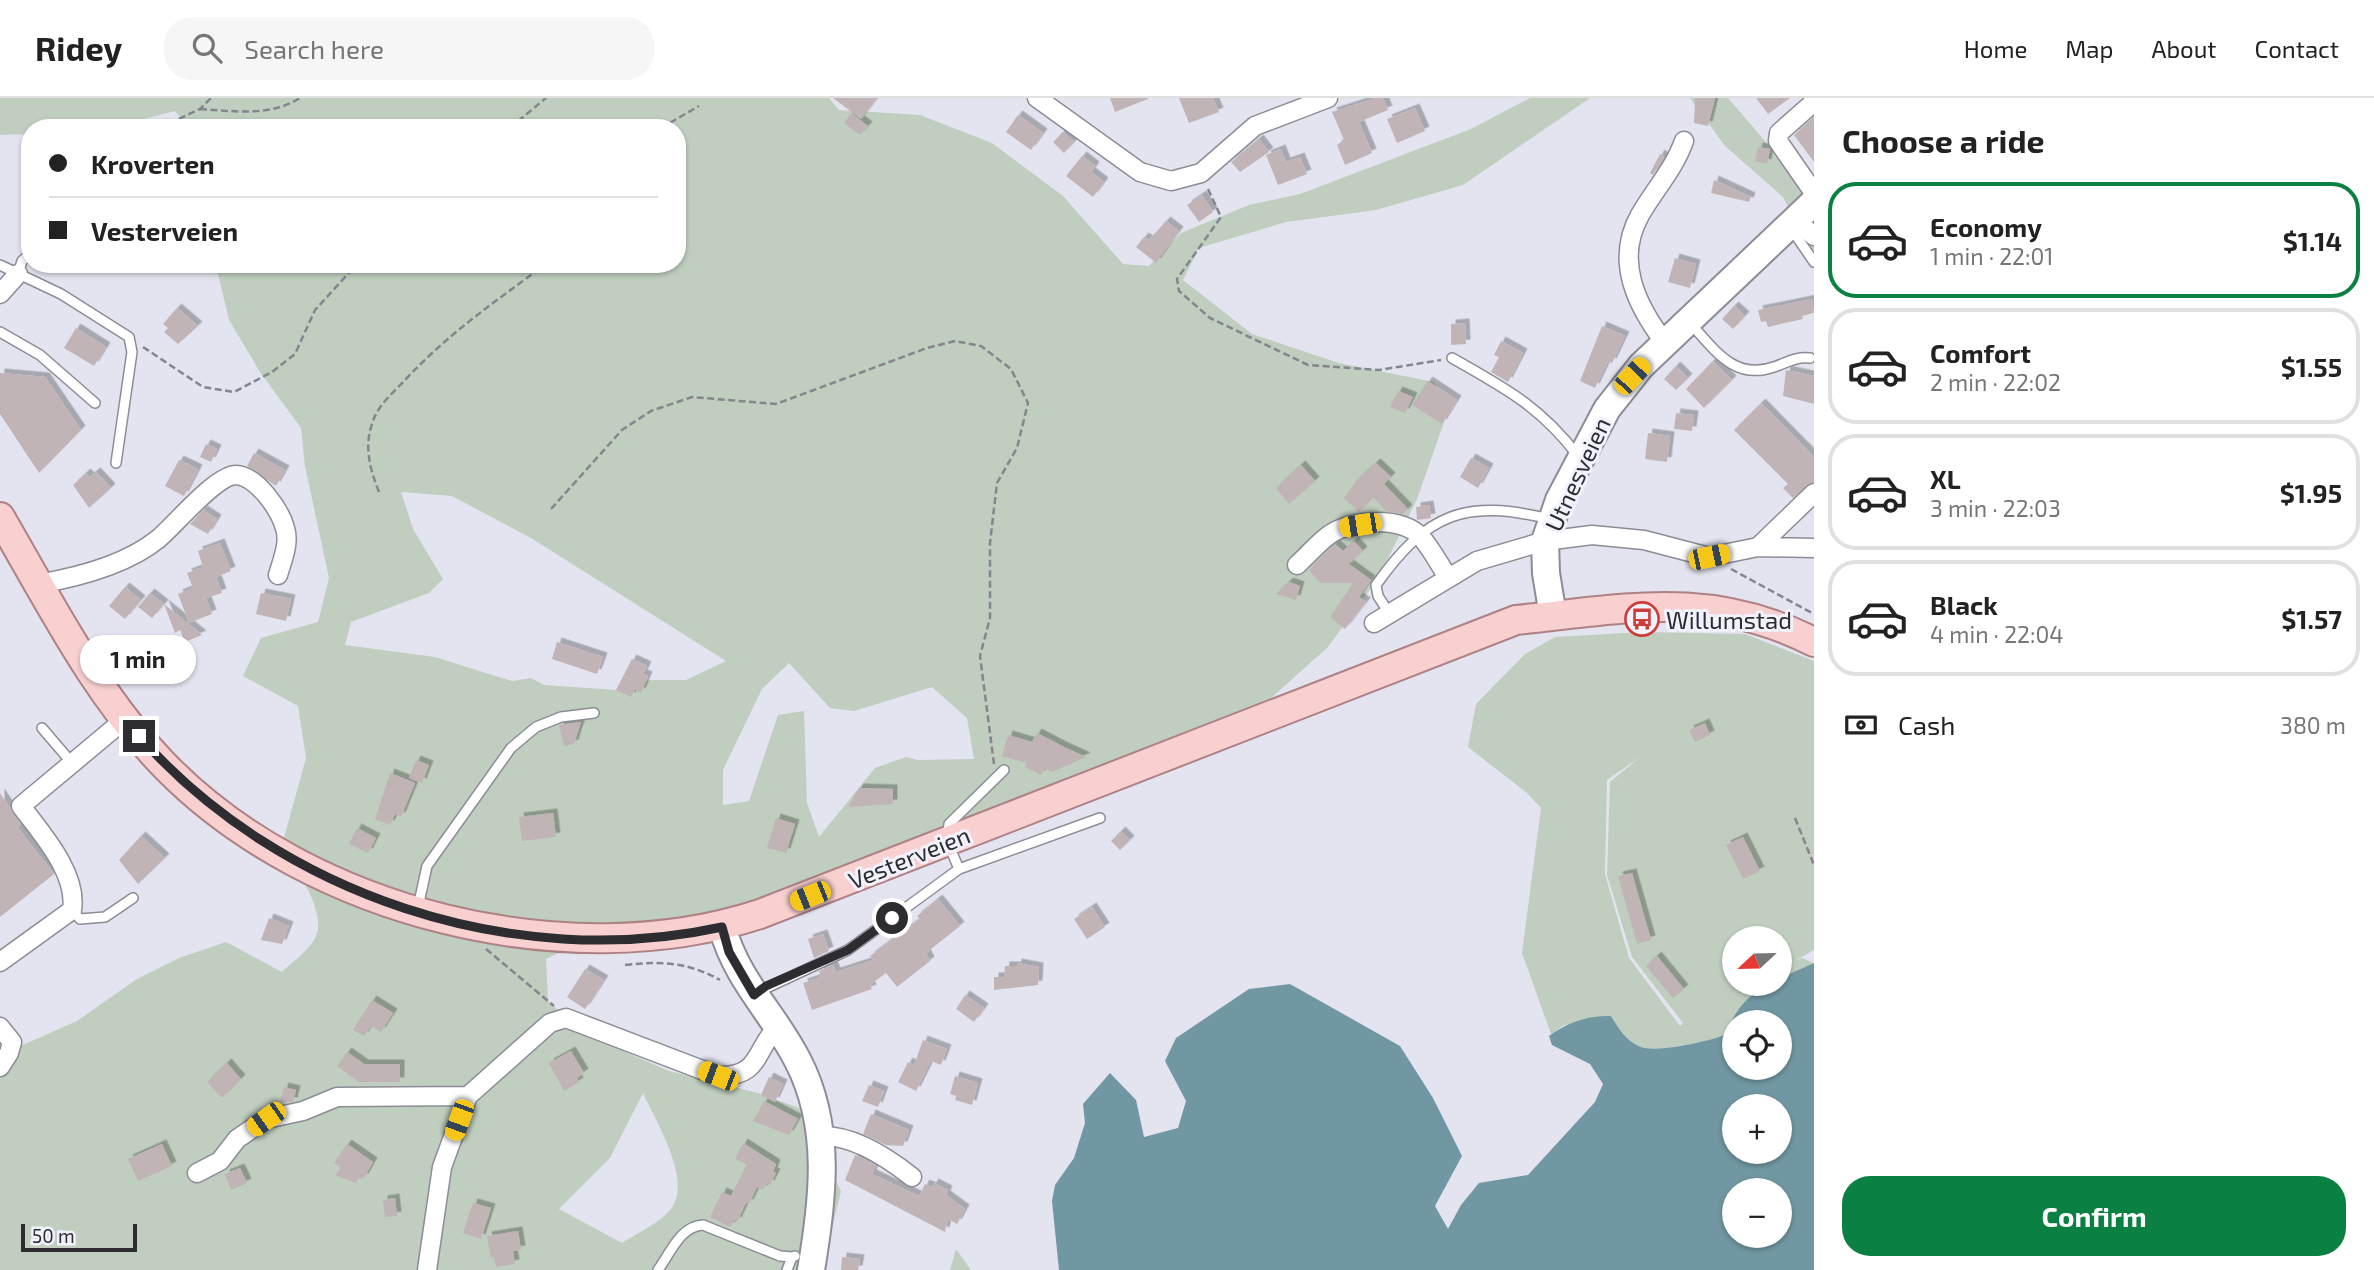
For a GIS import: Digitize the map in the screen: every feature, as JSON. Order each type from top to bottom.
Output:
[{"type":"main road","name":"Utnesveien","points":[[1553,616],[1546,573],[1549,530],[1579,458],[1622,387],[1689,321],[1799,227],[1814,202]]},
{"type":"main road","name":"Vesterveien","points":[[0,517],[38,584],[124,720],[168,769],[221,813],[270,847],[316,871],[417,912],[461,924],[566,938],[655,937],[722,927],[791,904],[1193,743],[1441,651],[1520,631],[1553,616],[1610,608],[1676,606],[1744,616],[1814,642]]},
{"type":"main road","points":[[722,927],[729,952],[798,1062],[821,1136],[823,1188],[806,1260]]},
{"type":"street","points":[[1037,98],[1140,172],[1171,181],[1200,173],[1255,126],[1328,98]]},
{"type":"street","points":[[1814,102],[1779,133],[1778,141],[1814,193]]},
{"type":"street","points":[[1665,343],[1642,313],[1633,289],[1630,250],[1639,216],[1673,165],[1684,141]]},
{"type":"street","points":[[0,294],[18,274]]},
{"type":"street","points":[[38,584],[100,568],[138,554],[225,479],[236,475],[254,481],[286,529],[286,545],[278,575]]},
{"type":"street","points":[[1758,547],[1814,493]]},
{"type":"street","points":[[1297,565],[1330,534],[1345,528],[1375,523],[1403,524],[1420,536],[1448,577]]},
{"type":"street","points":[[1374,623],[1478,561],[1549,530],[1631,538],[1709,557],[1758,547],[1814,548]]},
{"type":"street","points":[[0,962],[72,910],[75,897],[48,842],[21,806],[124,720]]},
{"type":"street","points":[[427,1270],[442,1167],[468,1096],[550,1023],[566,1018],[718,1076],[738,1076],[755,1064],[765,1040],[777,1027]]},
{"type":"street","points":[[0,1027],[12,1042],[0,1067]]},
{"type":"street","points":[[197,1173],[220,1161],[237,1139],[266,1119],[303,1111],[337,1097],[468,1096]]},
{"type":"street","points":[[821,1136],[841,1139],[885,1156],[912,1177]]},
{"type":"lane","points":[[1799,227],[1814,262]]},
{"type":"lane","points":[[18,274],[21,264]]},
{"type":"lane","points":[[0,265],[61,294],[129,337],[132,352],[117,463]]},
{"type":"lane","points":[[1689,321],[1723,358],[1743,371],[1760,372],[1798,358],[1810,358]]},
{"type":"lane","points":[[0,332],[40,355],[95,403]]},
{"type":"lane","points":[[1452,358],[1517,395],[1555,426],[1579,458]]},
{"type":"lane","points":[[1389,613],[1378,596],[1376,585],[1390,566],[1420,536],[1461,512],[1482,509],[1516,511],[1549,530]]},
{"type":"lane","points":[[417,912],[428,866],[511,748],[536,727],[561,717],[594,713]]},
{"type":"lane","points":[[42,728],[72,763]]},
{"type":"lane","points":[[958,869],[947,841],[949,824],[1004,770]]},
{"type":"lane","points":[[754,995],[766,986],[848,950],[958,869],[1100,818]]},
{"type":"lane","points":[[72,910],[80,919],[104,917],[133,898]]},
{"type":"lane","points":[[658,1270],[683,1234],[696,1225],[703,1225],[780,1256],[806,1260]]},
{"type":"lane","points":[[787,1270],[806,1260]]},
{"type":"path","points":[[180,119],[200,110],[211,98]]},
{"type":"path","points":[[200,110],[259,112],[289,105],[300,98]]},
{"type":"path","points":[[521,119],[546,98]]},
{"type":"path","points":[[677,119],[699,106]]},
{"type":"path","points":[[1200,173],[1221,217],[1177,279],[1179,291],[1210,318],[1308,365],[1379,370],[1452,358]]},
{"type":"path","points":[[129,337],[203,387],[234,392],[272,372],[295,354],[315,310],[349,273]]},
{"type":"path","points":[[379,492],[369,467],[368,445],[372,423],[381,405],[457,328],[533,273]]},
{"type":"path","points":[[551,509],[622,430],[651,411],[692,397],[776,404],[927,348],[955,341],[981,346],[1011,369],[1028,403],[1017,447],[997,483],[990,543],[990,618],[980,656],[996,778]]},
{"type":"path","points":[[1709,557],[1814,614]]},
{"type":"path","points":[[1795,818],[1814,865]]},
{"type":"path","points":[[483,947],[502,959],[566,1018]]},
{"type":"path","points":[[625,965],[681,963],[720,980]]},
{"type":"green space","points":[[0,98],[829,98],[839,110],[920,115],[992,143],[1063,196],[1123,264],[1149,266],[1181,233],[1249,205],[1300,194],[1471,129],[1530,98],[1590,98],[1463,185],[1376,210],[1286,222],[1199,248],[1183,280],[1252,334],[1339,363],[1434,382],[1448,411],[1417,499],[1379,577],[1328,647],[1260,708],[760,909],[582,942],[546,959],[548,1001],[584,1034],[669,1071],[758,1093],[799,1108],[841,1191],[822,1270],[0,1270],[0,1055],[77,1021],[137,979],[179,958],[226,942],[282,972],[306,950],[316,936],[317,914],[313,902],[282,845],[306,758],[298,706],[243,676],[261,638],[318,622],[329,578],[305,466],[301,428],[260,372],[229,320],[218,273],[686,273],[686,119],[182,119],[175,111],[144,119],[21,119],[21,134],[0,135]],"holes":[[[401,492],[452,496],[531,538],[726,661],[686,680],[649,680],[618,690],[544,685],[531,678],[512,681],[435,657],[345,645],[351,622],[429,593],[443,579],[413,529]],[[789,663],[830,708],[854,711],[932,687],[967,718],[974,759],[917,760],[906,757],[875,768],[819,837],[807,803],[804,711],[778,715],[749,801],[723,805],[723,770],[762,689]],[[643,1093],[670,1151],[678,1183],[677,1197],[671,1209],[661,1219],[622,1243],[559,1209],[610,1158]]]},
{"type":"green space","points":[[1690,98],[1728,98],[1814,198],[1814,259],[1783,197],[1725,146]]},
{"type":"green space","points":[[1643,632],[1745,634],[1814,661],[1814,950],[1794,961],[1802,958],[1814,963],[1792,973],[1792,926],[1722,926],[1722,996],[1753,996],[1739,1010],[1722,1010],[1722,1036],[1684,1045],[1641,1047],[1627,1038],[1611,1016],[1564,1025],[1551,1034],[1522,953],[1541,808],[1527,793],[1468,747],[1476,704],[1525,654],[1555,637]],"holes":[[[1640,757],[1610,782],[1607,875],[1632,957],[1683,1023],[1680,1026],[1629,958],[1605,874],[1607,780]]]},
{"type":"green space","points":[[956,1249],[971,1270],[950,1270]]},
{"type":"water","points":[[1814,963],[1814,1270],[1059,1270],[1052,1201],[1055,1185],[1074,1158],[1085,1123],[1083,1104],[1110,1073],[1136,1100],[1144,1137],[1178,1128],[1186,1101],[1165,1061],[1176,1038],[1249,989],[1290,984],[1400,1046],[1433,1098],[1462,1156],[1435,1206],[1448,1229],[1461,1205],[1479,1183],[1528,1175],[1595,1102],[1603,1084],[1590,1064],[1552,1045],[1549,1036],[1578,1021],[1611,1016],[1627,1038],[1641,1047],[1671,1047],[1722,1036],[1722,1080],[1792,1080],[1792,1010],[1738,1010],[1752,996],[1792,996],[1792,973]]},
{"type":"building","points":[[833,98],[877,98],[861,119]]},
{"type":"building","points":[[1110,98],[1148,98],[1148,99],[1115,112]]},
{"type":"building","points":[[1179,98],[1213,98],[1219,112],[1189,123]]},
{"type":"building","points":[[1383,98],[1388,110],[1359,122],[1372,153],[1345,165],[1337,145],[1344,140],[1332,112]]},
{"type":"building","points":[[1695,98],[1715,98],[1708,126],[1694,123]]},
{"type":"building","points":[[1756,98],[1790,98],[1768,114]]},
{"type":"building","points":[[1415,108],[1425,131],[1397,143],[1387,119]]},
{"type":"building","points":[[851,113],[868,126],[860,135],[844,123]]},
{"type":"building","points":[[1018,115],[1043,133],[1031,150],[1006,132]]},
{"type":"building","points":[[1814,117],[1814,162],[1794,135]]},
{"type":"building","points":[[1063,132],[1074,142],[1064,153],[1053,142]]},
{"type":"building","points":[[1259,139],[1269,152],[1240,172],[1231,162]]},
{"type":"building","points":[[1758,147],[1770,149],[1767,164],[1755,161]]},
{"type":"building","points":[[1281,149],[1286,162],[1300,157],[1307,174],[1278,185],[1266,155]]},
{"type":"building","points":[[1660,154],[1664,157],[1653,175],[1650,173]]},
{"type":"building","points":[[1082,156],[1095,166],[1091,172],[1104,182],[1093,197],[1066,176]]},
{"type":"building","points":[[1714,180],[1751,197],[1749,202],[1711,193]]},
{"type":"building","points":[[1202,195],[1213,212],[1199,222],[1187,205]]},
{"type":"building","points":[[1166,221],[1179,231],[1156,263],[1136,247],[1144,237],[1149,240]]},
{"type":"building","points":[[1675,258],[1696,264],[1690,288],[1668,282]]},
{"type":"building","points":[[1812,299],[1814,313],[1802,316],[1803,319],[1768,327],[1766,321],[1761,322],[1758,310]]},
{"type":"building","points":[[1734,306],[1745,316],[1733,329],[1722,319]]},
{"type":"building","points":[[177,308],[198,326],[178,344],[164,332],[168,328],[163,324]]},
{"type":"building","points":[[1465,323],[1466,344],[1451,345],[1451,324]]},
{"type":"building","points":[[1602,326],[1625,336],[1612,363],[1608,361],[1595,388],[1580,381]]},
{"type":"building","points":[[76,328],[106,347],[94,366],[64,348]]},
{"type":"building","points":[[1501,341],[1523,353],[1508,382],[1491,372],[1499,357],[1494,355]]},
{"type":"building","points":[[1713,361],[1732,380],[1704,408],[1686,389]]},
{"type":"building","points":[[1676,366],[1688,378],[1676,390],[1664,379]]},
{"type":"building","points":[[1786,370],[1814,376],[1814,404],[1783,396]]},
{"type":"building","points":[[0,373],[45,377],[81,430],[39,473],[0,414]]},
{"type":"building","points":[[1428,381],[1457,400],[1442,424],[1412,405]]},
{"type":"building","points":[[1398,391],[1413,397],[1405,413],[1390,407]]},
{"type":"building","points":[[1761,403],[1814,457],[1814,482],[1793,498],[1783,488],[1788,484],[1734,430]]},
{"type":"building","points":[[1676,413],[1694,415],[1692,431],[1674,429]]},
{"type":"building","points":[[1648,433],[1670,436],[1667,462],[1645,459]]},
{"type":"building","points":[[206,444],[217,449],[211,462],[200,457]]},
{"type":"building","points":[[254,453],[285,470],[276,486],[247,466]]},
{"type":"building","points":[[1471,458],[1489,468],[1478,488],[1460,477]]},
{"type":"building","points":[[179,460],[198,469],[184,496],[165,486]]},
{"type":"building","points":[[1376,463],[1391,477],[1384,484],[1408,509],[1403,514],[1386,511],[1373,497],[1359,512],[1344,498],[1357,480]]},
{"type":"building","points":[[1301,465],[1315,481],[1289,504],[1276,488]]},
{"type":"building","points":[[96,472],[111,488],[89,508],[73,485],[86,473],[90,477]]},
{"type":"building","points":[[1429,505],[1431,518],[1417,520],[1416,507]]},
{"type":"building","points":[[203,510],[217,519],[208,534],[190,524]]},
{"type":"building","points":[[1354,541],[1363,551],[1349,564],[1371,580],[1359,597],[1366,602],[1345,629],[1330,617],[1353,583],[1320,583],[1309,570],[1335,544],[1343,551]]},
{"type":"building","points":[[220,543],[231,571],[216,577],[222,593],[206,598],[212,614],[189,623],[178,594],[193,588],[187,573],[203,567],[198,551]]},
{"type":"building","points":[[1289,582],[1300,586],[1296,600],[1276,594]]},
{"type":"building","points":[[125,587],[141,600],[125,619],[109,606]]},
{"type":"building","points":[[150,593],[164,604],[152,618],[138,607]]},
{"type":"building","points":[[261,593],[291,599],[286,621],[256,614]]},
{"type":"building","points":[[164,604],[202,635],[185,642],[180,630],[175,633]]},
{"type":"building","points":[[557,642],[603,657],[597,674],[552,659]]},
{"type":"building","points":[[632,659],[647,666],[643,674],[648,676],[641,693],[635,689],[631,697],[616,690]]},
{"type":"building","points":[[581,722],[574,744],[564,746],[559,725]]},
{"type":"building","points":[[1705,723],[1710,735],[1695,742],[1689,730]]},
{"type":"building","points":[[1037,733],[1086,757],[1052,772],[1045,768],[1041,775],[1025,767],[1027,763],[1002,756],[1008,735],[1032,742]]},
{"type":"building","points":[[416,760],[429,765],[422,783],[409,778]]},
{"type":"building","points":[[390,773],[415,783],[401,817],[395,814],[390,825],[375,819]]},
{"type":"building","points":[[859,788],[893,789],[893,804],[848,807]]},
{"type":"building","points":[[0,793],[21,824],[17,827],[54,874],[0,917]]},
{"type":"building","points":[[553,813],[556,837],[522,841],[519,817]]},
{"type":"building","points":[[776,818],[795,824],[786,853],[767,848]]},
{"type":"building","points":[[357,828],[376,838],[368,853],[349,844]]},
{"type":"building","points":[[1121,831],[1130,840],[1120,850],[1111,841]]},
{"type":"building","points":[[141,836],[165,858],[138,884],[119,860]]},
{"type":"building","points":[[1743,837],[1760,871],[1743,879],[1726,845]]},
{"type":"building","points":[[1632,873],[1651,940],[1637,944],[1618,876]]},
{"type":"building","points":[[938,899],[960,926],[926,953],[930,961],[897,987],[886,973],[870,985],[872,989],[812,1010],[803,983],[821,977],[819,971],[833,965],[836,972],[873,960],[870,956],[920,919],[917,916]]},
{"type":"building","points":[[1092,907],[1105,927],[1087,939],[1074,919]]},
{"type":"building","points":[[269,918],[289,926],[282,944],[261,940]]},
{"type":"building","points":[[823,934],[829,951],[814,958],[808,939]]},
{"type":"building","points":[[1657,956],[1684,989],[1673,998],[1646,966]]},
{"type":"building","points":[[1017,963],[1039,967],[1038,985],[994,990],[994,977],[1004,977],[1005,966],[1017,966]]},
{"type":"building","points":[[585,969],[604,980],[585,1009],[567,997]]},
{"type":"building","points":[[965,995],[984,1008],[974,1022],[956,1009]]},
{"type":"building","points":[[372,1000],[393,1013],[381,1032],[371,1026],[364,1036],[353,1030]]},
{"type":"building","points":[[923,1040],[947,1049],[941,1065],[931,1061],[916,1091],[898,1082],[908,1062],[914,1065]]},
{"type":"building","points":[[571,1051],[584,1073],[577,1078],[579,1082],[564,1091],[549,1063]]},
{"type":"building","points":[[347,1052],[364,1064],[400,1064],[400,1082],[359,1082],[337,1066]]},
{"type":"building","points":[[227,1063],[241,1079],[222,1098],[207,1082]]},
{"type":"building","points":[[955,1076],[978,1083],[972,1105],[955,1100],[956,1096],[950,1094]]},
{"type":"building","points":[[769,1077],[783,1084],[775,1102],[761,1095]]},
{"type":"building","points":[[869,1085],[884,1091],[878,1107],[862,1101]]},
{"type":"building","points":[[284,1087],[296,1090],[293,1102],[280,1102]]},
{"type":"building","points":[[764,1101],[798,1119],[789,1135],[753,1121]]},
{"type":"building","points":[[871,1114],[909,1130],[903,1146],[886,1145],[863,1134]]},
{"type":"building","points":[[743,1143],[776,1164],[773,1172],[776,1173],[770,1185],[767,1183],[763,1190],[757,1187],[737,1222],[734,1220],[730,1227],[710,1217],[722,1192],[731,1196],[747,1164],[735,1159]]},
{"type":"building","points":[[162,1144],[172,1166],[138,1181],[128,1159]]},
{"type":"building","points":[[347,1144],[373,1162],[364,1178],[359,1178],[356,1183],[335,1175],[341,1168],[334,1163]]},
{"type":"building","points":[[855,1155],[876,1165],[872,1174],[919,1196],[925,1184],[932,1187],[934,1183],[948,1190],[946,1195],[965,1209],[957,1224],[948,1219],[945,1232],[845,1180]]},
{"type":"building","points":[[240,1168],[247,1183],[231,1190],[225,1174]]},
{"type":"building","points":[[395,1198],[397,1216],[385,1217],[383,1200]]},
{"type":"building","points":[[473,1203],[491,1208],[481,1239],[463,1233]]},
{"type":"building","points":[[518,1231],[521,1250],[513,1251],[515,1264],[496,1267],[494,1257],[491,1258],[487,1236]]},
{"type":"building","points":[[842,1257],[860,1259],[858,1270],[841,1270]]},
{"type":"place","name":"Willumstad","points":[[1642,619]]},
{"type":"route","points":[[139,736],[168,769],[253,836],[316,871],[376,897],[461,924],[566,938],[655,937],[722,927],[729,952],[754,995],[766,986],[848,950],[892,918]]}]
